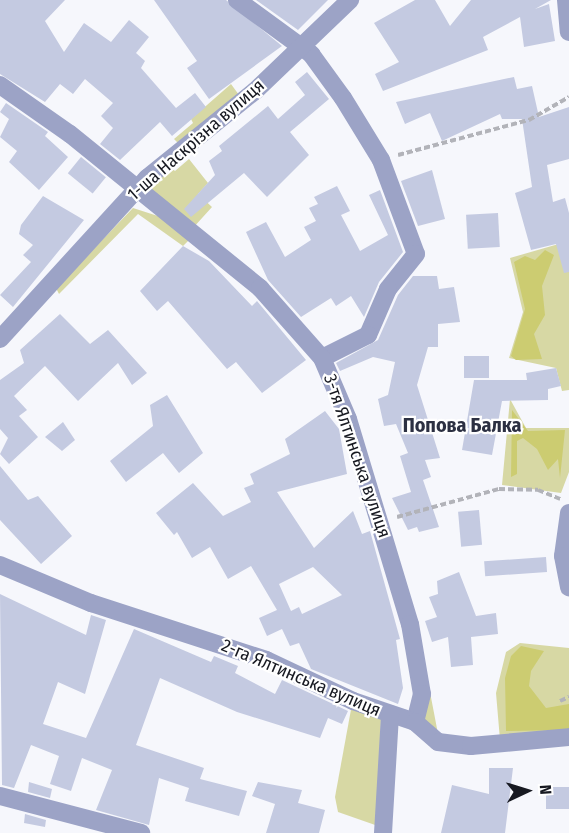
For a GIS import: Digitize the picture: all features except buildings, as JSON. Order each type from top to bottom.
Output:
[{"type":"street","points":[[237,0],[315,59],[381,160],[416,259],[388,289],[368,335],[322,358]]},
{"type":"street","name":"1-ша Наскрізна вулиця","points":[[0,339],[136,189],[350,0]]},
{"type":"street","points":[[566,0],[569,32]]},
{"type":"street","name":"3-тя Ялтинська вулиця","points":[[0,85],[260,288],[322,358],[380,522],[419,666],[422,704],[415,722]]},
{"type":"street","points":[[569,513],[563,556],[569,587]]},
{"type":"street","name":"2-га Ялтинська вулиця","points":[[0,565],[91,603],[258,657],[390,714],[415,722],[438,742],[456,745],[569,737]]},
{"type":"street","points":[[383,833],[390,714]]},
{"type":"street","points":[[0,796],[141,833]]},
{"type":"path","points":[[381,160],[530,120],[569,97]]},
{"type":"path","points":[[380,522],[499,489],[538,490],[569,502]]},
{"type":"path","points":[[560,701],[569,697]]},
{"type":"green space","points":[[231,84],[239,95],[179,144],[174,139],[193,123],[191,119]]},
{"type":"green space","points":[[189,159],[208,183],[198,194],[212,207],[193,228],[150,190],[149,183],[169,166],[175,171]]},
{"type":"green space","points":[[133,208],[164,218],[189,240],[183,246],[138,214],[59,294],[56,288]]},
{"type":"green space","points":[[569,241],[569,390],[562,391],[556,368],[509,358],[523,312],[510,258]]},
{"type":"green space","points":[[510,399],[526,428],[569,428],[569,472],[561,493],[502,485]]},
{"type":"green space","points":[[420,640],[439,739],[500,740],[496,693],[506,652],[520,643],[569,648],[569,736],[467,744],[439,740],[419,722],[427,699],[418,641]]},
{"type":"green space","points":[[352,704],[381,717],[378,826],[338,812],[335,797]]},
{"type":"shaded area","points":[[545,250],[554,255],[542,286],[545,315],[534,334],[542,359],[516,360],[511,356],[525,309],[514,262],[525,256],[535,260]]},
{"type":"shaded area","points":[[512,410],[528,431],[565,430],[560,478],[558,459],[548,470],[537,449],[523,438],[517,441],[517,474],[511,477]]},
{"type":"shaded area","points":[[521,646],[544,651],[531,671],[529,686],[546,708],[569,704],[569,730],[506,731],[505,678],[511,656]]},
{"type":"district","name":"Попова Балка","points":[[462,425]]}]
